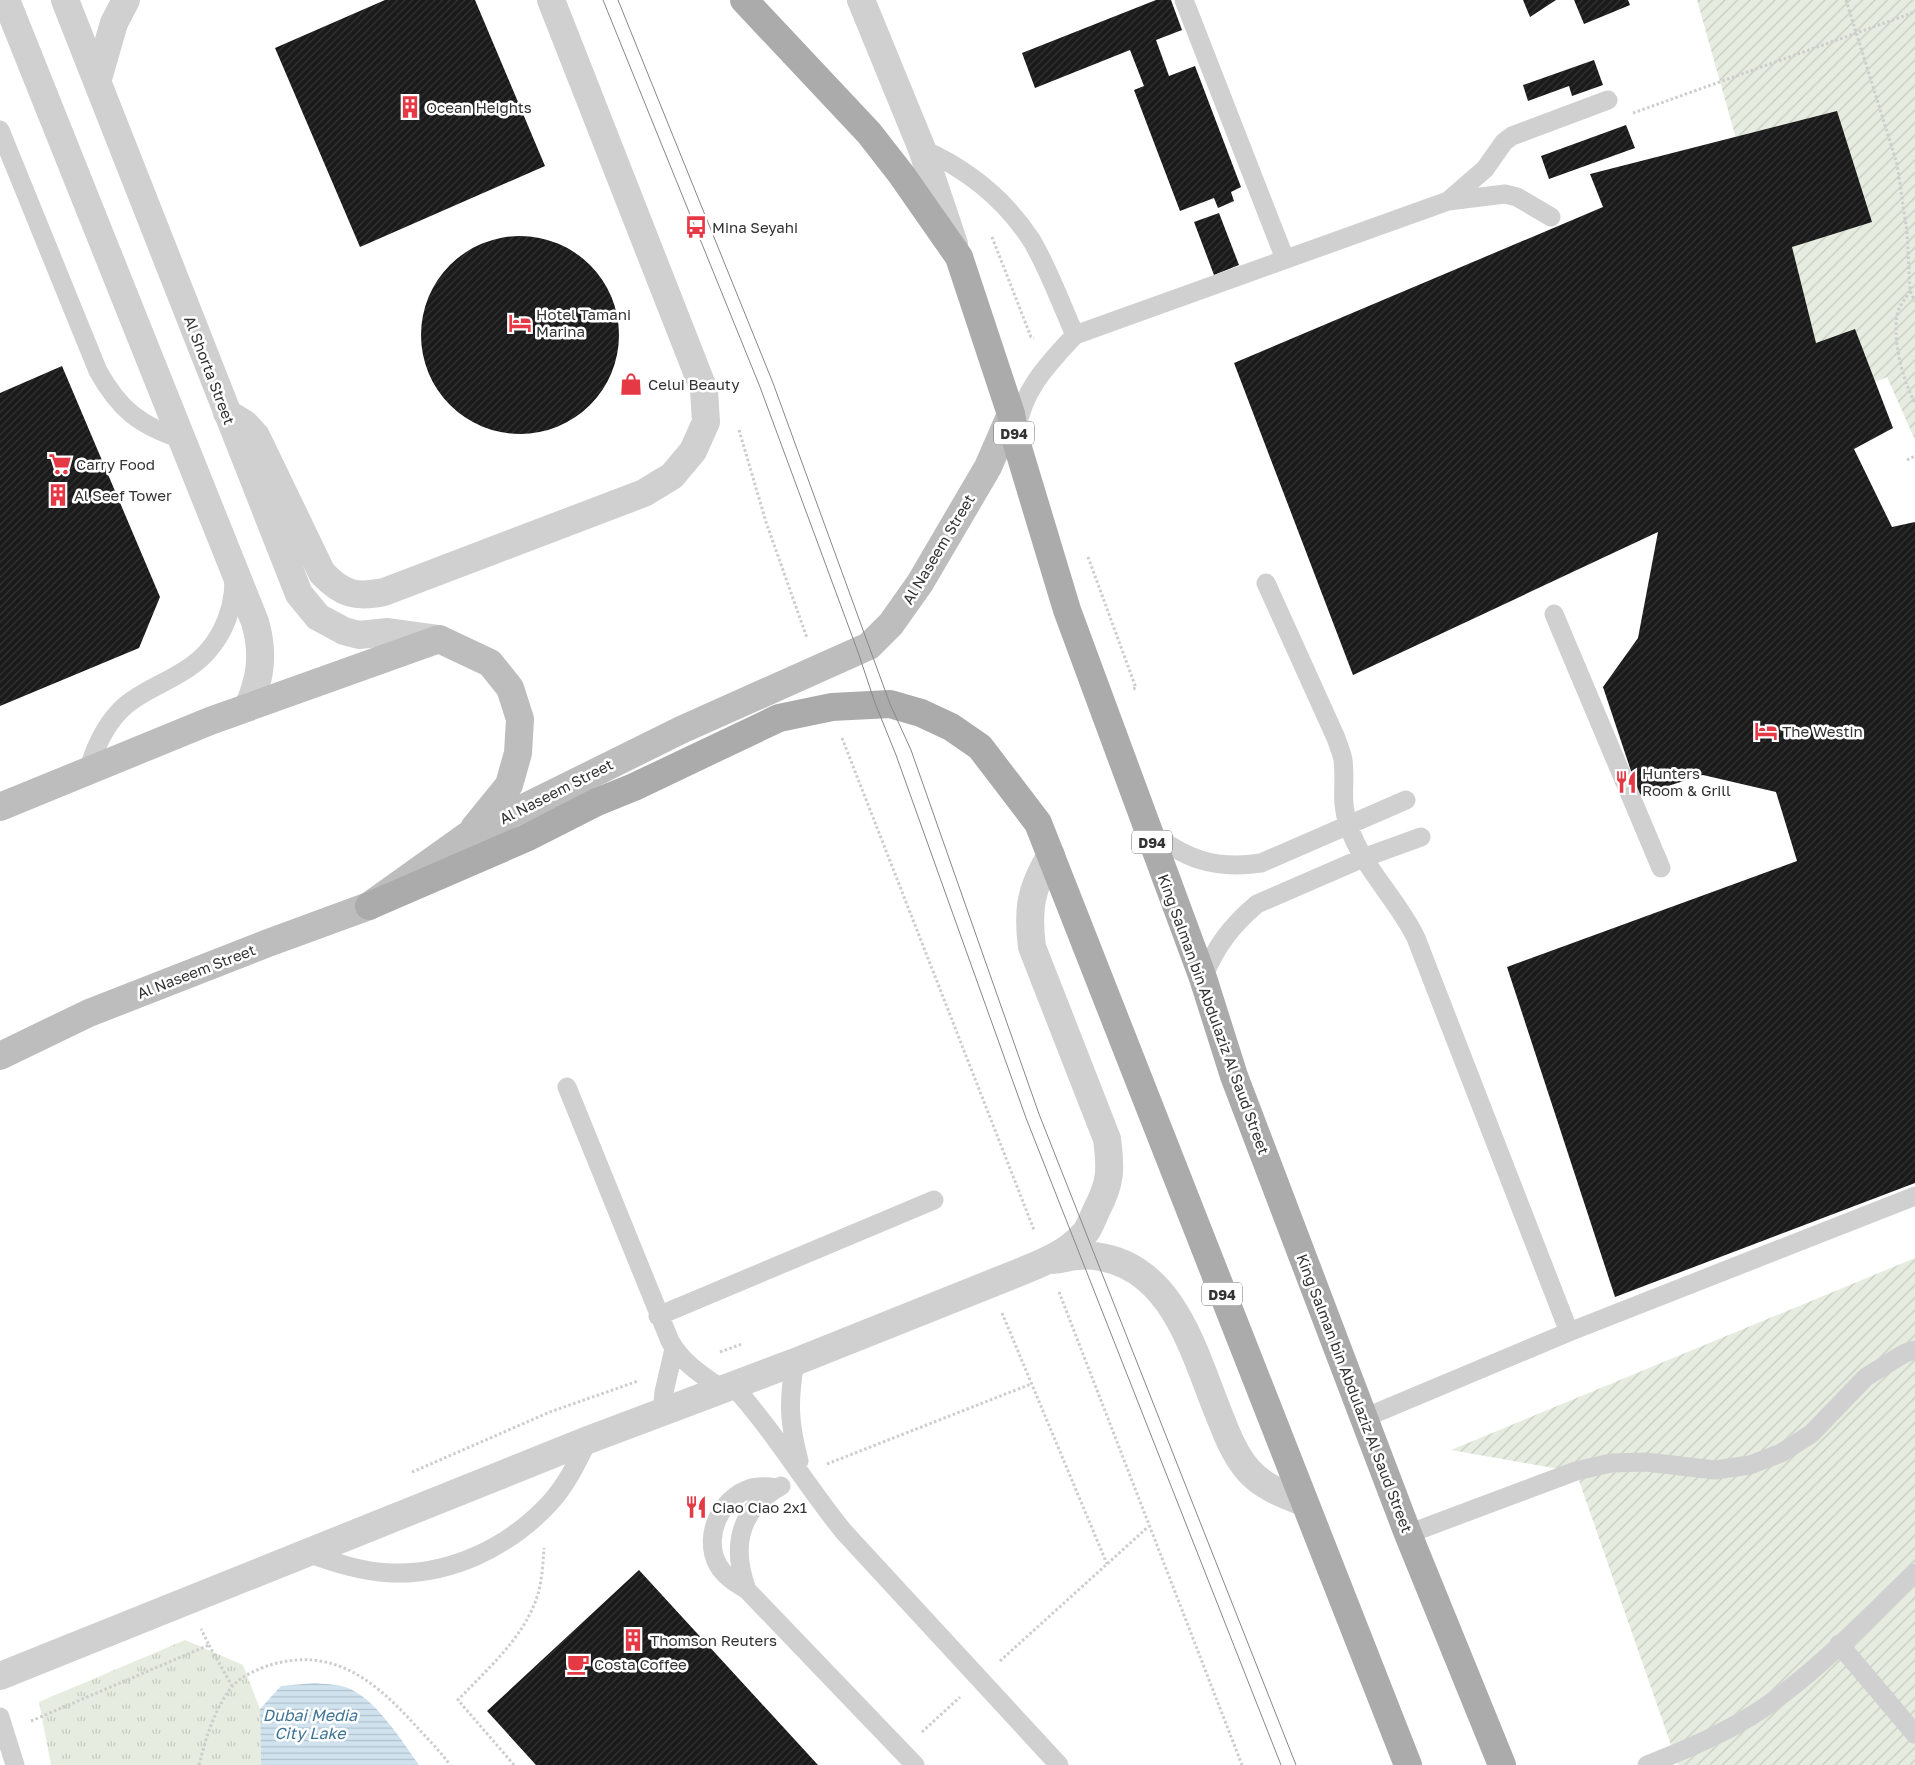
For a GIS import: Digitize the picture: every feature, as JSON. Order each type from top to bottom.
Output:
[{"type":"main road","name":"King Salman bin Abdulaziz Al Saud Street","points":[[744,0],[869,133],[901,174],[959,257],[1010,414],[1016,441],[1066,610],[1203,978],[1234,1076],[1408,1534],[1502,1765]]},
{"type":"main road","name":"Al Naseem Street","points":[[0,1056],[89,1013],[369,906],[468,836],[663,738],[869,646],[891,624],[907,603],[988,467],[1010,414]]},
{"type":"main road","points":[[0,807],[248,707],[439,639],[490,663],[510,688],[520,719],[518,753],[509,785],[468,836]]},
{"type":"main road","name":"D94","points":[[369,906],[526,838],[597,802],[634,787],[778,718],[832,708],[890,704],[921,713],[950,727],[980,747],[1038,823],[1303,1502],[1408,1765]]},
{"type":"street","points":[[6,0],[255,622],[260,648],[260,674],[248,707]]},
{"type":"street","name":"Al Shorta Street","points":[[65,0],[299,594],[307,606],[330,625],[344,631],[359,635],[388,632],[439,639]]},
{"type":"street","points":[[97,82],[114,23],[126,0]]},
{"type":"street","points":[[227,413],[245,424],[256,436],[322,573],[334,586],[349,594],[367,596],[384,592],[644,493],[672,476],[693,451],[706,422],[704,390],[551,0]]},
{"type":"street","points":[[861,0],[922,150],[959,257]]},
{"type":"street","points":[[1047,1262],[1075,1243],[1086,1232],[1108,1188],[1110,1163],[1107,1138],[1032,946],[1029,923],[1030,899],[1038,875],[1051,855]]},
{"type":"street","points":[[1,1680],[588,1440],[795,1362],[1047,1262],[1080,1255],[1095,1256],[1121,1262],[1144,1275],[1163,1293],[1177,1315],[1231,1443],[1248,1470],[1273,1490],[1303,1502]]},
{"type":"lane","points":[[1184,0],[1285,259]]},
{"type":"lane","points":[[1448,201],[1485,169],[1504,142],[1512,136],[1608,100]]},
{"type":"lane","points":[[2,140],[98,370],[109,390],[123,408],[140,421],[160,432],[182,439]]},
{"type":"lane","points":[[922,150],[948,161],[973,177],[1015,218],[1032,242],[1075,335]]},
{"type":"lane","points":[[1016,441],[1020,411],[1030,389],[1075,335],[1448,201],[1505,194],[1522,200],[1551,217]]},
{"type":"lane","points":[[88,771],[93,753],[102,736],[125,706],[140,695],[182,672],[199,660],[212,646],[231,610],[234,570]]},
{"type":"lane","points":[[1266,583],[1336,738],[1343,759],[1342,794],[1348,826],[1363,858],[1374,876],[1405,915],[1416,938],[1569,1332]]},
{"type":"lane","points":[[1554,614],[1662,868]]},
{"type":"lane","points":[[1147,828],[1188,856],[1206,863],[1244,866],[1261,863],[1406,800]]},
{"type":"lane","points":[[1203,978],[1218,946],[1245,914],[1257,904],[1363,858],[1421,837]]},
{"type":"lane","points":[[567,1086],[658,1316],[674,1349],[688,1364],[728,1387],[776,1435],[844,1532],[1059,1765]]},
{"type":"lane","points":[[1364,1418],[1569,1332],[1915,1196]]},
{"type":"lane","points":[[658,1316],[934,1200]]},
{"type":"lane","points":[[662,1413],[665,1384],[674,1349]]},
{"type":"lane","points":[[1408,1534],[1576,1472],[1611,1463],[1646,1462],[1715,1470],[1750,1465],[1781,1453],[1811,1434],[1866,1377],[1904,1353],[1915,1350]]},
{"type":"lane","points":[[795,1362],[789,1396],[791,1430],[802,1474]]},
{"type":"lane","points":[[308,1553],[349,1568],[393,1573],[436,1569],[478,1556],[516,1534],[549,1504],[571,1474],[588,1440]]},
{"type":"lane","points":[[747,1590],[740,1571],[738,1552],[741,1532],[749,1514],[762,1499],[802,1474]]},
{"type":"lane","points":[[778,1488],[758,1486],[739,1493],[724,1506],[714,1524],[712,1544],[718,1564],[730,1580],[747,1590],[915,1765]]},
{"type":"lane","points":[[1647,1765],[1706,1741],[1762,1709],[1790,1689],[1915,1572]]},
{"type":"lane","points":[[1839,1644],[1915,1734]]},
{"type":"lane","points":[[0,1717],[15,1765]]},
{"type":"path","points":[[1846,0],[1858,33],[1897,164],[1907,232],[1910,290],[1915,302]]},
{"type":"path","points":[[1608,100],[1618,96],[1626,116],[1915,12]]},
{"type":"path","points":[[1910,290],[1897,313],[1897,342],[1902,369],[1915,402]]},
{"type":"path","points":[[1907,460],[1915,456]]},
{"type":"path","points":[[766,522],[818,669]]},
{"type":"path","points":[[990,1284],[1107,1564]]},
{"type":"path","points":[[802,1474],[1031,1384]]},
{"type":"path","points":[[514,1765],[458,1700],[510,1644],[527,1622],[538,1596],[549,1504]]},
{"type":"path","points":[[901,1751],[1149,1526]]},
{"type":"path","points":[[209,1645],[232,1686]]},
{"type":"path","points":[[200,1765],[209,1728],[232,1686],[257,1670],[286,1660],[316,1660],[346,1667],[371,1682],[394,1702],[450,1765]]},
{"type":"green space","points":[[1697,0],[1915,0],[1915,440],[1887,377],[1775,424],[1762,231]]},
{"type":"green space","points":[[1915,1258],[1915,1765],[1678,1765],[1576,1472],[1451,1450]]},
{"type":"green space","points":[[185,1640],[243,1665],[260,1709],[261,1765],[51,1765],[39,1702]]},
{"type":"water","name":"Dubai Media City Lake","points":[[314,1683],[345,1687],[356,1692],[377,1709],[419,1765],[261,1765],[260,1709],[281,1686]]},
{"type":"building","name":"Ocean Heights","points":[[385,0],[475,0],[545,166],[360,247],[275,48]]},
{"type":"building","points":[[1156,0],[1171,0],[1182,30],[1156,40],[1169,76],[1195,66],[1241,187],[1231,192],[1234,201],[1218,208],[1214,198],[1180,211],[1134,90],[1144,86],[1130,50],[1035,88],[1022,53]]},
{"type":"building","points":[[1523,0],[1556,0],[1530,17]]},
{"type":"building","points":[[1574,0],[1628,0],[1630,5],[1584,24]]},
{"type":"building","points":[[1594,60],[1603,85],[1572,96],[1569,86],[1528,101],[1523,85]]},
{"type":"building","name":"The Westin","points":[[1837,111],[1872,222],[1792,247],[1816,343],[1855,329],[1893,428],[1854,449],[1892,527],[1915,522],[1915,1183],[1615,1297],[1507,967],[1797,861],[1776,792],[1703,775],[1639,795],[1603,687],[1638,638],[1658,532],[1353,675],[1234,363],[1603,207],[1590,174]]},
{"type":"building","points":[[1626,125],[1635,148],[1549,179],[1541,156]]},
{"type":"building","points":[[1219,213],[1239,265],[1214,275],[1194,222]]},
{"type":"building","name":"Hotel Tamani Marina","points":[[510,236],[530,236],[558,243],[583,258],[597,272],[612,297],[619,325],[619,345],[612,373],[597,398],[583,412],[558,427],[549,430],[530,434],[510,434],[482,427],[457,412],[443,398],[428,373],[425,364],[421,345],[421,325],[428,297],[443,272],[457,258],[482,243],[491,240]]},
{"type":"building","name":"Al Seef Tower","points":[[62,366],[160,597],[139,648],[0,706],[0,393]]},
{"type":"building","name":"Thomson Reuters","points":[[639,1570],[818,1765],[536,1765],[487,1711]]},
{"type":"tram line","points":[[603,0],[760,387],[875,703],[896,755],[1026,1118],[1281,1765]]},
{"type":"tram line","points":[[618,0],[773,383],[890,704],[911,750],[1039,1114],[1296,1765]]},
{"type":"place","name":"Ocean Heights","points":[[410,107]]},
{"type":"place","name":"Mina Seyahi","points":[[696,227]]},
{"type":"place","name":"Hotel Tamani Marina","points":[[520,323]]},
{"type":"place","name":"Celui Beauty","points":[[631,384]]},
{"type":"place","name":"Carry Food","points":[[60,464]]},
{"type":"place","name":"Al Seef Tower","points":[[58,495]]},
{"type":"place","name":"The Westin","points":[[1766,731]]},
{"type":"place","name":"Hunters Room & Grill","points":[[1626,782]]},
{"type":"place","name":"Ciao Ciao 2x1","points":[[696,1507]]},
{"type":"place","name":"Thomson Reuters","points":[[633,1640]]},
{"type":"place","name":"Costa Coffee","points":[[578,1664]]}]
